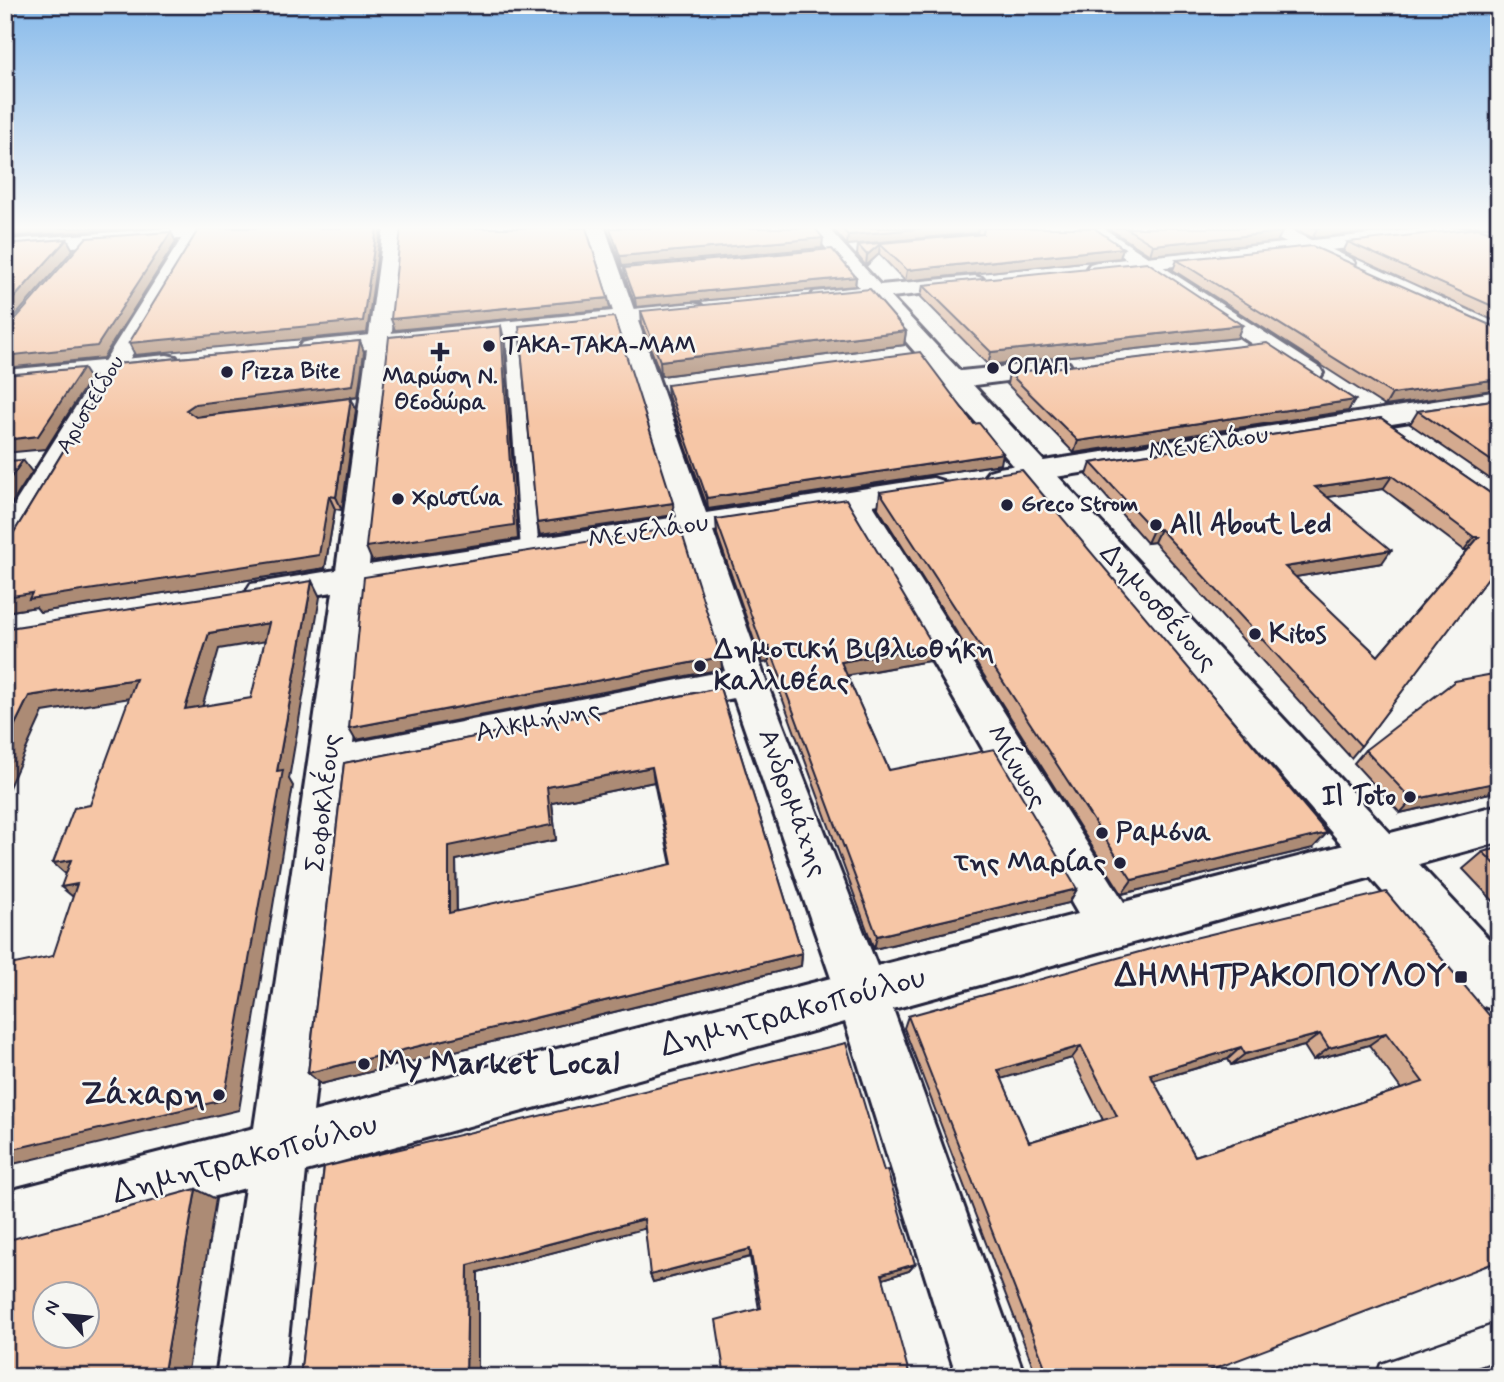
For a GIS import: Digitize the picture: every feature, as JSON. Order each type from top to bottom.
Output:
[{"type":"street","name":"Αριστείδου","points":[[5,545],[159,292]]},
{"type":"street","name":"Σοφοκλέους","points":[[250,1377],[330,764],[366,403],[384,292]]},
{"type":"street","name":"Ανδρομάχης","points":[[622,292],[625,316],[663,386],[695,524],[747,681],[862,994],[990,1377]]},
{"type":"street","points":[[806,299],[880,292]]},
{"type":"street","points":[[1189,292],[1411,441]]},
{"type":"street","name":"Δημοσθένους","points":[[876,293],[914,354],[951,380],[1382,854],[1499,987]]},
{"type":"street","points":[[294,349],[713,308]]},
{"type":"street","points":[[1227,349],[1268,344]]},
{"type":"street","points":[[5,378],[183,361]]},
{"type":"street","points":[[951,380],[1089,364]]},
{"type":"street","name":"Μενελάου","points":[[240,596],[1499,399]]},
{"type":"street","points":[[19,463],[59,458]]},
{"type":"street","name":"Μίνωος","points":[[855,499],[1112,926]]},
{"type":"street","name":"Αλκμήνης","points":[[330,764],[747,681]]},
{"type":"street","name":"Δημητρακοπούλου","points":[[5,1223],[1499,823]]},
{"type":"lane","points":[[512,328],[530,550]]},
{"type":"lane","points":[[1394,1377],[1499,1341]]},
{"type":"building","points":[[5,292],[19,292],[5,308]]},
{"type":"building","points":[[39,292],[132,292],[97,346],[5,356],[5,331]]},
{"type":"building","points":[[160,292],[367,292],[363,321],[129,343]]},
{"type":"building","points":[[394,292],[606,292],[608,298],[391,319]]},
{"type":"building","points":[[633,292],[693,292],[635,298]]},
{"type":"building","points":[[834,292],[873,292],[906,331],[660,361],[641,311]]},
{"type":"building","points":[[931,292],[1193,292],[1242,325],[991,352]]},
{"type":"building","points":[[1229,292],[1417,292],[1499,329],[1499,379],[1392,394]]},
{"type":"building","points":[[1462,292],[1499,292],[1499,309]]},
{"type":"building","points":[[614,317],[673,503],[537,523],[519,326]]},
{"type":"building","points":[[501,326],[514,525],[366,547],[389,337]]},
{"type":"building","points":[[360,341],[353,385],[195,404],[186,410],[196,417],[351,398],[336,497],[329,496],[319,555],[29,599],[32,593],[5,597],[5,542],[13,534],[116,364]]},
{"type":"building","points":[[1267,343],[1355,400],[1078,441],[1009,373]]},
{"type":"building","points":[[920,352],[974,424],[979,423],[1003,453],[707,498],[667,385]]},
{"type":"building","points":[[83,368],[38,436],[5,440],[5,375]]},
{"type":"building","points":[[1499,399],[1499,466],[1418,411]]},
{"type":"building","points":[[1381,418],[1499,498],[1499,563],[1361,746],[1160,529],[1153,530],[1091,463]],"holes":[[[1392,476],[1474,537],[1479,537],[1378,656],[1285,567],[1391,550],[1315,487]]]},
{"type":"building","points":[[23,460],[5,486],[5,461]]},
{"type":"building","points":[[1022,470],[1327,833],[1132,880],[880,492]]},
{"type":"building","points":[[846,499],[933,645],[841,662],[889,770],[994,749],[1077,889],[877,936],[769,646],[763,648],[716,519]]},
{"type":"building","points":[[680,527],[721,657],[349,728],[364,577]]},
{"type":"building","points":[[312,581],[277,771],[283,770],[224,1100],[5,1151],[5,966],[53,956],[77,884],[61,887],[71,860],[53,863],[74,808],[90,805],[136,679],[29,696],[5,745],[5,635],[9,628]],"holes":[[[269,623],[251,698],[185,709],[209,633]]]},
{"type":"building","points":[[1499,673],[1499,782],[1412,800],[1365,750],[1455,681]]},
{"type":"building","points":[[720,688],[802,953],[308,1073],[344,763]],"holes":[[[652,767],[672,864],[449,913],[449,846],[551,825],[547,787]]]},
{"type":"building","points":[[1499,848],[1499,868],[1483,852]]},
{"type":"building","points":[[1386,892],[1499,1027],[1499,1261],[1193,1377],[1049,1377],[908,1016],[1161,946]],"holes":[[[1386,1033],[1423,1082],[1195,1156],[1150,1074],[1241,1047],[1245,1054],[1320,1034],[1329,1048]],[[1081,1046],[1117,1116],[1029,1142],[998,1070]]]},
{"type":"building","points":[[846,1043],[915,1264],[882,1274],[910,1377],[725,1377],[716,1320],[761,1308],[750,1249],[650,1275],[644,1219],[468,1265],[466,1377],[300,1377],[324,1167]]},
{"type":"building","points":[[196,1189],[163,1377],[5,1377],[5,1241]]},
{"type":"place","name":"ΤΑΚΑ-ΤΑΚΑ-ΜΑΜ","points":[[489,346]]},
{"type":"place","name":"Μαρώση Ν. Θεοδώρα","points":[[440,352]]},
{"type":"place","name":"ΟΠΑΠ","points":[[993,368]]},
{"type":"place","name":"Pizza Bite","points":[[227,372]]},
{"type":"place","name":"Χριστίνα","points":[[398,499]]},
{"type":"place","name":"Greco Strom","points":[[1007,505]]},
{"type":"place","name":"All About Led","points":[[1156,525]]},
{"type":"place","name":"Kitos","points":[[1255,634]]},
{"type":"place","name":"Δημοτική Βιβλιοθήκη Καλλιθέας","points":[[700,666]]},
{"type":"place","name":"Il Toto","points":[[1410,797]]},
{"type":"place","name":"Ραμόνα","points":[[1102,833]]},
{"type":"place","name":"της Μαρίας","points":[[1120,863]]},
{"type":"place","name":"ΔΗΜΗΤΡΑΚΟΠΟΥΛΟΥ","points":[[1461,977]]},
{"type":"place","name":"My Market Local","points":[[364,1064]]},
{"type":"place","name":"Ζάχαρη","points":[[219,1095]]}]
